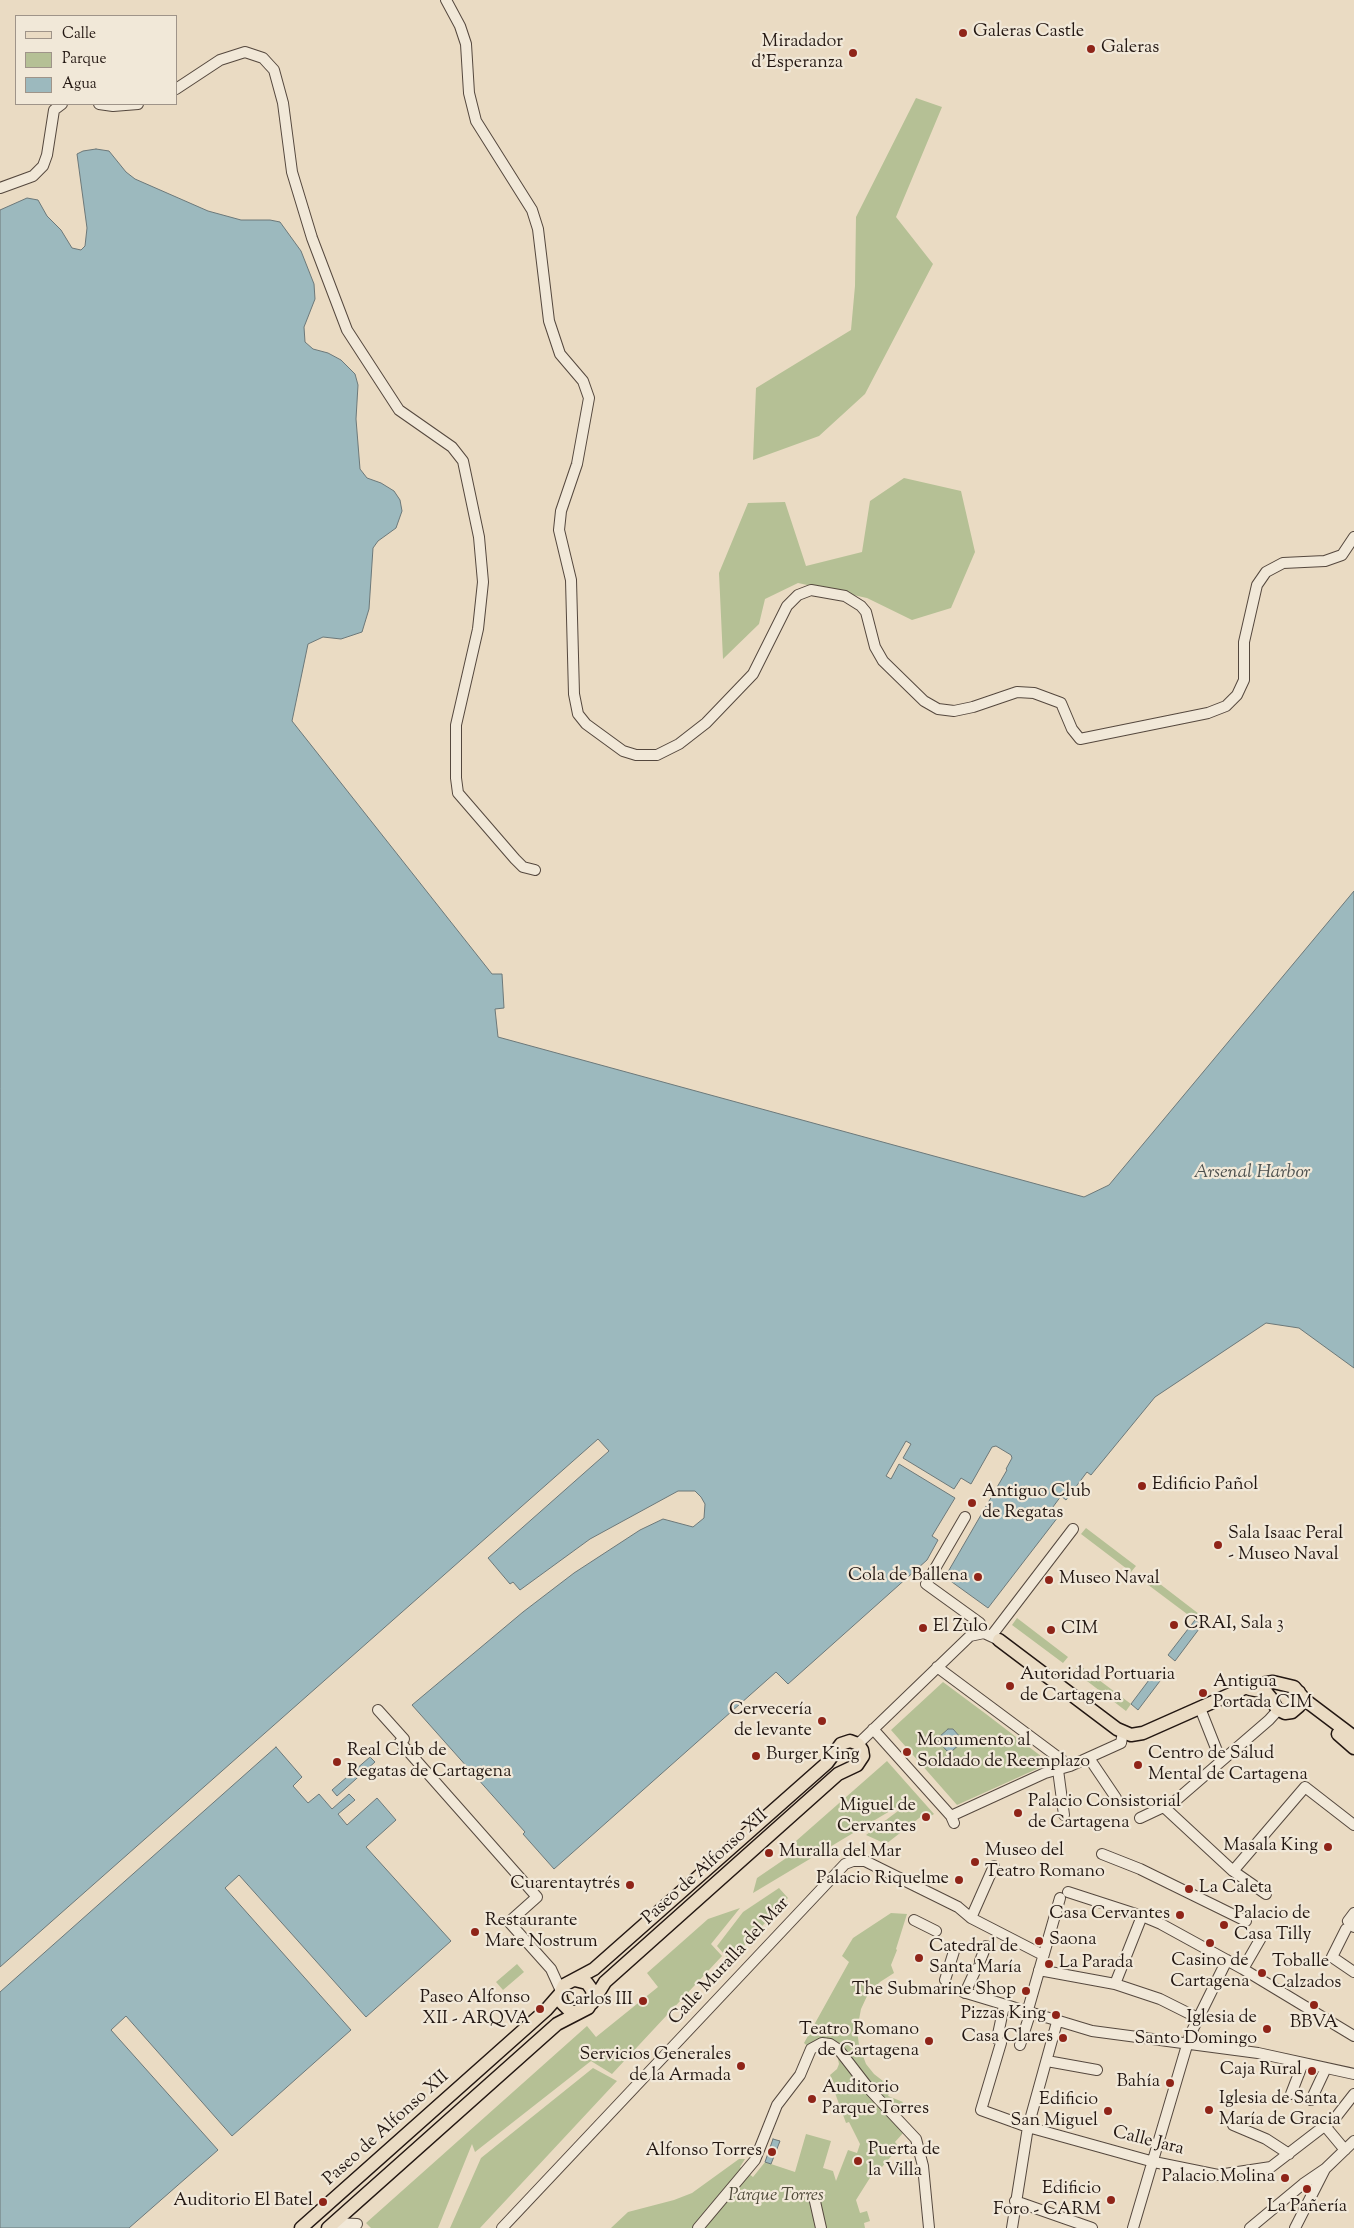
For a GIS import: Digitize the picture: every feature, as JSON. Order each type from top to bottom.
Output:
[{"type":"main road","points":[[995,1638],[1123,1732],[1133,1735],[1143,1733],[1238,1691],[1265,1682],[1294,1687],[1308,1703],[1354,1737]]},
{"type":"main road","points":[[1276,1706],[1276,1690],[1287,1685]]},
{"type":"main road","points":[[1238,1691],[1252,1688],[1261,1690],[1269,1694],[1276,1706],[1285,1713],[1295,1710],[1316,1718],[1354,1748]]},
{"type":"main road","points":[[1295,1710],[1301,1702],[1299,1692]]},
{"type":"main road","points":[[846,1741],[853,1741],[858,1744],[863,1756],[857,1765],[851,1767],[844,1766],[838,1761],[837,1750],[840,1744],[846,1741]]},
{"type":"main road","name":"Paseo de Alfonso XII","points":[[573,1980],[594,1969],[827,1763],[837,1750]]},
{"type":"main road","name":"Paseo de Alfonso XII","points":[[592,2003],[599,1989],[612,1976],[838,1774],[851,1767]]},
{"type":"main road","points":[[573,1980],[584,1981],[591,1988],[593,1997],[592,2003],[586,2010],[580,2012],[574,2012],[565,2008],[560,2000],[564,1985],[573,1980]]},
{"type":"main road","name":"Paseo de Alfonso XII","points":[[301,2228],[546,2010],[561,1992]]},
{"type":"main road","name":"Paseo de Alfonso XII","points":[[331,2225],[558,2024],[580,2012]]},
{"type":"main road","points":[[343,2192],[354,2206]]},
{"type":"street","points":[[446,0],[460,26],[466,44],[469,93],[476,121],[532,210],[538,229],[549,322],[560,354],[583,381],[589,398],[577,464],[561,511],[559,530],[571,580],[574,694],[578,714],[586,724],[623,752],[636,755],[657,755],[678,744],[706,723],[753,674],[787,606],[798,595],[811,590],[845,596],[861,606],[866,612],[876,647],[883,661],[924,701],[938,709],[954,711],[973,707],[1017,692],[1034,693],[1060,703],[1072,729],[1080,739],[1208,713],[1226,706],[1237,695],[1244,680],[1244,642],[1257,585],[1266,572],[1283,563],[1325,561],[1342,555],[1354,537]]},
{"type":"street","points":[[178,88],[220,60],[245,52],[263,58],[274,70],[283,103],[292,172],[312,238],[347,330],[399,410],[452,447],[463,461],[479,537],[483,582],[478,629],[456,725],[456,778],[458,793],[515,859],[524,867],[536,870]]},
{"type":"street","points":[[0,188],[33,176],[43,166],[47,155],[54,110],[61,105]]},
{"type":"street","points":[[106,105],[126,105]]},
{"type":"street","points":[[964,1517],[926,1584],[980,1623],[979,1633]]},
{"type":"street","points":[[858,1744],[970,1636],[979,1633],[995,1638],[1073,1529]]},
{"type":"street","points":[[937,1667],[1070,1766]]},
{"type":"street","points":[[1140,1818],[1174,1802],[1269,1720],[1276,1706]]},
{"type":"street","points":[[1200,1708],[1221,1761]]},
{"type":"street","points":[[378,1710],[404,1739],[400,1742],[537,1897],[509,1922],[551,1969],[561,1992]]},
{"type":"street","points":[[873,1730],[953,1820],[1045,1773],[1070,1766],[1122,1743],[1123,1732]]},
{"type":"street","points":[[1089,1758],[1116,1798]]},
{"type":"street","points":[[1058,1770],[1064,1815]]},
{"type":"street","points":[[1233,1871],[1305,1787],[1354,1825]]},
{"type":"street","points":[[1164,1808],[1233,1871],[1266,1894]]},
{"type":"street","points":[[1102,1854],[1140,1869],[1246,1921]]},
{"type":"street","name":"Calle Muralla del Mar","points":[[502,2228],[842,1866],[853,1861],[865,1861],[958,1907],[971,1918]]},
{"type":"street","points":[[994,1866],[971,1918],[989,1938],[1043,1955]]},
{"type":"street","points":[[1020,2045],[1043,1955],[1064,1895],[1142,1916],[1243,1969],[1354,2036]]},
{"type":"street","points":[[1354,1913],[1348,1921],[1350,1928],[1332,1957],[1354,1972]]},
{"type":"street","points":[[1115,1984],[1142,1916]]},
{"type":"street","points":[[914,1920],[936,1930]]},
{"type":"street","points":[[1243,1969],[1262,1936]]},
{"type":"street","points":[[989,1938],[964,1992],[1004,2006],[1092,2031],[1258,2053],[1352,2074]]},
{"type":"street","points":[[945,1980],[955,1948]]},
{"type":"street","points":[[1133,2228],[1198,2018],[1227,1960]]},
{"type":"street","points":[[551,1969],[573,1980]]},
{"type":"street","points":[[1039,1970],[1115,1984],[1160,1999],[1198,2018]]},
{"type":"street","name":"Calle Jara","points":[[1004,2006],[999,2041],[980,2110],[1028,2127],[1154,2162],[1224,2175],[1271,2167],[1326,2126],[1336,2117],[1354,2094]]},
{"type":"street","points":[[1012,2228],[1028,2127],[1057,2022]]},
{"type":"street","points":[[698,2228],[755,2160],[777,2105],[800,2075],[811,2049],[818,2044],[826,2043],[839,2050],[870,2090],[916,2140],[923,2166],[929,2228]]},
{"type":"street","points":[[1047,2061],[1097,2070]]},
{"type":"street","points":[[1291,2094],[1303,2063]]},
{"type":"street","points":[[1311,2100],[1326,2068]]},
{"type":"street","points":[[1233,2125],[1258,2135],[1289,2154]]},
{"type":"street","points":[[1326,2126],[1345,2150]]},
{"type":"street","points":[[1250,2228],[1303,2184],[1325,2169],[1354,2141]]},
{"type":"street","points":[[1295,2228],[1325,2169]]},
{"type":"street","points":[[814,2197],[821,2228]]},
{"type":"street","points":[[1015,2201],[1092,2228]]},
{"type":"street","points":[[331,2225],[359,2226],[354,2206]]},
{"type":"green space","points":[[916,98],[942,107],[896,217],[933,264],[865,394],[819,436],[753,460],[756,388],[851,330],[855,286],[856,217]]},
{"type":"green space","points":[[904,478],[961,491],[975,552],[951,608],[912,620],[867,598],[798,583],[765,599],[759,624],[723,659],[719,573],[748,503],[785,502],[806,566],[862,552],[870,501]]},
{"type":"green space","points":[[1086,1528],[1136,1566],[1131,1572],[1081,1534]]},
{"type":"green space","points":[[1147,1574],[1199,1614],[1195,1620],[1143,1581]]},
{"type":"green space","points":[[1017,1618],[1068,1657],[1063,1663],[1012,1625]]},
{"type":"green space","points":[[1079,1665],[1131,1704],[1126,1711],[1074,1671]]},
{"type":"green space","points":[[943,1682],[1050,1763],[957,1805],[891,1730]]},
{"type":"green space","points":[[887,1761],[934,1814],[926,1819],[923,1815],[886,1844],[866,1835],[898,1811],[909,1807],[905,1802],[753,1893],[757,1878],[798,1850],[796,1841]]},
{"type":"green space","points":[[779,1888],[788,1898],[730,1961],[717,1946],[743,1912]]},
{"type":"green space","points":[[740,1908],[711,1944],[722,1956],[612,2074],[591,2061],[475,2152],[472,2144],[438,2228],[371,2228],[366,2223],[587,2026],[596,2037],[658,1987],[647,1973],[708,1919]]},
{"type":"green space","name":"Parque Torres","points":[[891,1913],[907,1914],[891,1965],[894,1973],[880,1982],[868,1994],[861,2009],[857,2030],[859,2045],[866,2064],[874,2074],[892,2088],[888,2096],[903,2102],[899,2113],[891,2120],[904,2132],[895,2142],[899,2147],[882,2167],[878,2165],[856,2200],[860,2213],[867,2211],[870,2221],[864,2223],[865,2228],[611,2228],[628,2212],[674,2200],[692,2193],[739,2159],[745,2159],[740,2167],[753,2177],[765,2162],[795,2172],[806,2134],[831,2141],[823,2168],[833,2171],[836,2181],[848,2150],[857,2153],[860,2144],[849,2122],[846,2123],[835,2093],[836,2088],[830,2075],[837,2069],[839,2064],[837,2054],[825,2046],[813,2051],[804,2043],[849,1962],[842,1956],[853,1938]]},
{"type":"green space","points":[[517,1964],[524,1972],[503,1990],[496,1982]]},
{"type":"green space","points":[[593,2068],[617,2081],[480,2228],[450,2228],[481,2158]]},
{"type":"water","name":"Arsenal Harbor","points":[[96,149],[109,151],[126,172],[135,179],[208,211],[241,220],[280,222],[301,251],[314,284],[315,299],[304,327],[305,342],[313,349],[328,353],[341,360],[355,374],[358,385],[356,419],[360,469],[367,478],[381,483],[394,491],[400,500],[402,511],[396,528],[378,541],[373,548],[369,609],[362,632],[341,639],[323,637],[308,644],[292,721],[492,974],[502,974],[504,1008],[495,1009],[498,1037],[1084,1197],[1109,1185],[1354,891],[1354,1368],[1299,1328],[1266,1323],[1155,1397],[1091,1475],[1087,1472],[1066,1500],[1061,1496],[1050,1511],[1058,1517],[988,1608],[945,1577],[1007,1470],[1012,1458],[1011,1455],[996,1446],[992,1447],[971,1484],[961,1478],[954,1489],[903,1458],[911,1444],[906,1441],[886,1476],[891,1479],[899,1464],[955,1498],[932,1536],[938,1540],[927,1560],[788,1684],[776,1672],[554,1869],[523,1834],[525,1832],[412,1705],[523,1612],[574,1573],[640,1530],[663,1519],[693,1527],[704,1518],[705,1504],[701,1497],[695,1491],[678,1491],[590,1539],[520,1590],[513,1582],[510,1584],[488,1558],[609,1451],[598,1439],[0,1967],[0,210],[27,198],[38,200],[47,216],[61,230],[72,248],[81,250],[85,246],[87,228],[77,154]]},
{"type":"water","points":[[1195,1620],[1202,1625],[1175,1661],[1168,1655]]},
{"type":"water","points":[[1155,1672],[1163,1677],[1138,1710],[1131,1704]]},
{"type":"water","points":[[948,1729],[953,1729],[961,1738],[961,1743],[952,1751],[947,1751],[939,1742],[939,1737]]},
{"type":"water","points":[[276,1747],[302,1777],[293,1786],[308,1803],[319,1794],[332,1809],[349,1794],[355,1800],[338,1814],[347,1825],[377,1798],[396,1820],[366,1847],[451,1941],[366,2017],[239,1875],[225,1888],[351,2030],[232,2136],[126,2016],[111,2030],[218,2150],[129,2228],[0,2228],[0,1992]]},
{"type":"water","points":[[370,1757],[375,1762],[337,1796],[332,1790]]},
{"type":"water","points":[[773,2139],[780,2141],[771,2164],[765,2162]]},
{"type":"place","name":"Galeras Castle","points":[[963,33]]},
{"type":"place","name":"Galeras","points":[[1091,49]]},
{"type":"place","name":"Miradador d'Esperanza","points":[[853,53]]},
{"type":"place","name":"Edificio Pañol","points":[[1142,1486]]},
{"type":"place","name":"Antiguo Club de Regatas","points":[[972,1503]]},
{"type":"place","name":"Sala Isaac Peral - Museo Naval","points":[[1218,1545]]},
{"type":"place","name":"Cola de Ballena","points":[[978,1577]]},
{"type":"place","name":"Museo Naval","points":[[1049,1580]]},
{"type":"place","name":"CRAI, Sala 3","points":[[1174,1625]]},
{"type":"place","name":"El Zulo","points":[[923,1628]]},
{"type":"place","name":"CIM","points":[[1051,1630]]},
{"type":"place","name":"Autoridad Portuaria de Cartagena","points":[[1010,1686]]},
{"type":"place","name":"Antigua Portada CIM","points":[[1203,1693]]},
{"type":"place","name":"Cervecería de levante","points":[[822,1721]]},
{"type":"place","name":"Monumento al Soldado de Reemplazo","points":[[907,1752]]},
{"type":"place","name":"Burger King","points":[[756,1756]]},
{"type":"place","name":"Real Club de Regatas de Cartagena","points":[[337,1762]]},
{"type":"place","name":"Centro de Salud Mental de Cartagena","points":[[1138,1765]]},
{"type":"place","name":"Palacio Consistorial de Cartagena","points":[[1018,1813]]},
{"type":"place","name":"Miguel de Cervantes","points":[[926,1817]]},
{"type":"place","name":"Masala King","points":[[1328,1847]]},
{"type":"place","name":"Muralla del Mar","points":[[769,1853]]},
{"type":"place","name":"Museo del Teatro Romano","points":[[975,1862]]},
{"type":"place","name":"Palacio Riquelme","points":[[959,1880]]},
{"type":"place","name":"Cuarentaytrés","points":[[630,1885]]},
{"type":"place","name":"La Caleta","points":[[1189,1889]]},
{"type":"place","name":"Casa Cervantes","points":[[1180,1915]]},
{"type":"place","name":"Palacio de Casa Tilly","points":[[1224,1925]]},
{"type":"place","name":"Restaurante Mare Nostrum","points":[[475,1932]]},
{"type":"place","name":"Saona","points":[[1039,1941]]},
{"type":"place","name":"Casino de Cartagena","points":[[1210,1943]]},
{"type":"place","name":"Catedral de Santa María","points":[[919,1958]]},
{"type":"place","name":"La Parada","points":[[1049,1964]]},
{"type":"place","name":"Toballe Calzados","points":[[1262,1973]]},
{"type":"place","name":"The Submarine Shop","points":[[1026,1991]]},
{"type":"place","name":"Carlos III","points":[[643,2001]]},
{"type":"place","name":"BBVA","points":[[1314,2005]]},
{"type":"place","name":"Paseo Alfonso XII - ARQVA","points":[[540,2009]]},
{"type":"place","name":"Pizzas King","points":[[1056,2015]]},
{"type":"place","name":"Iglesia de Santo Domingo","points":[[1267,2029]]},
{"type":"place","name":"Casa Clares","points":[[1063,2038]]},
{"type":"place","name":"Teatro Romano de Cartagena","points":[[929,2041]]},
{"type":"place","name":"Servicios Generales de la Armada","points":[[741,2066]]},
{"type":"place","name":"Caja Rural","points":[[1312,2071]]},
{"type":"place","name":"Bahía","points":[[1170,2083]]},
{"type":"place","name":"Auditorio Parque Torres","points":[[812,2099]]},
{"type":"place","name":"Iglesia de Santa María de Gracia","points":[[1209,2110]]},
{"type":"place","name":"Edificio San Miguel","points":[[1108,2111]]},
{"type":"place","name":"Alfonso Torres","points":[[772,2152]]},
{"type":"place","name":"Puerta de la Villa","points":[[858,2161]]},
{"type":"place","name":"Palacio Molina","points":[[1285,2178]]},
{"type":"place","name":"La Pañería","points":[[1307,2189]]},
{"type":"place","name":"Edificio Foro - CARM","points":[[1111,2200]]},
{"type":"place","name":"Auditorio El Batel","points":[[323,2202]]}]
